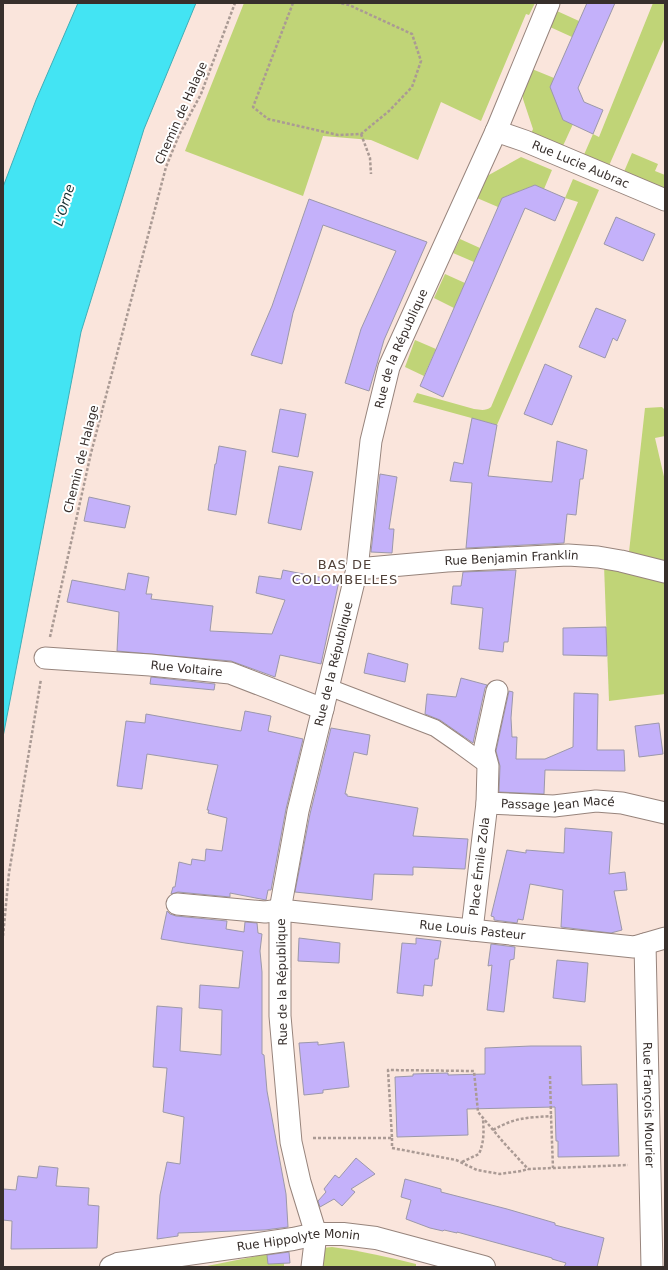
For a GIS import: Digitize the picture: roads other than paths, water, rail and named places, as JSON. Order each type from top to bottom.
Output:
[{"type":"street","name":"Rue de la République","points":[[316,1234],[300,1182],[291,1138],[280,1016],[280,910],[298,811],[357,569],[371,441],[389,367],[496,131],[549,3]]},
{"type":"street","name":"Rue Lucie Aubrac","points":[[496,131],[525,141],[665,200]]},
{"type":"street","name":"Rue Benjamin Franklin","points":[[357,569],[447,561],[568,555],[598,557],[621,561],[665,572]]},
{"type":"street","name":"Rue Voltaire","points":[[45,658],[150,665],[230,673],[323,709]]},
{"type":"street","points":[[328,687],[435,728],[488,766]]},
{"type":"street","name":"Passage Jean Macé","points":[[497,691],[484,751],[488,766],[487,803],[554,806],[609,802],[622,803],[665,813]]},
{"type":"street","name":"Place Émile Zola","points":[[472,930],[487,803]]},
{"type":"street","name":"Rue Louis Pasteur","points":[[177,904],[265,912],[280,910],[634,947],[665,938]]},
{"type":"street","name":"Rue François Mourier","points":[[645,944],[652,1267]]},
{"type":"street","points":[[312,1267],[316,1234]]},
{"type":"street","name":"Rue Hippolyte Monin","points":[[111,1267],[118,1264],[316,1234],[343,1234],[376,1238],[484,1267]]},
{"type":"water","name":"L'Orne","points":[[78,3],[196,3],[144,129],[81,332],[3,737],[3,187],[36,100]]},
{"type":"district","name":"BAS DE COLOMBELLES","points":[[345,572]]}]
